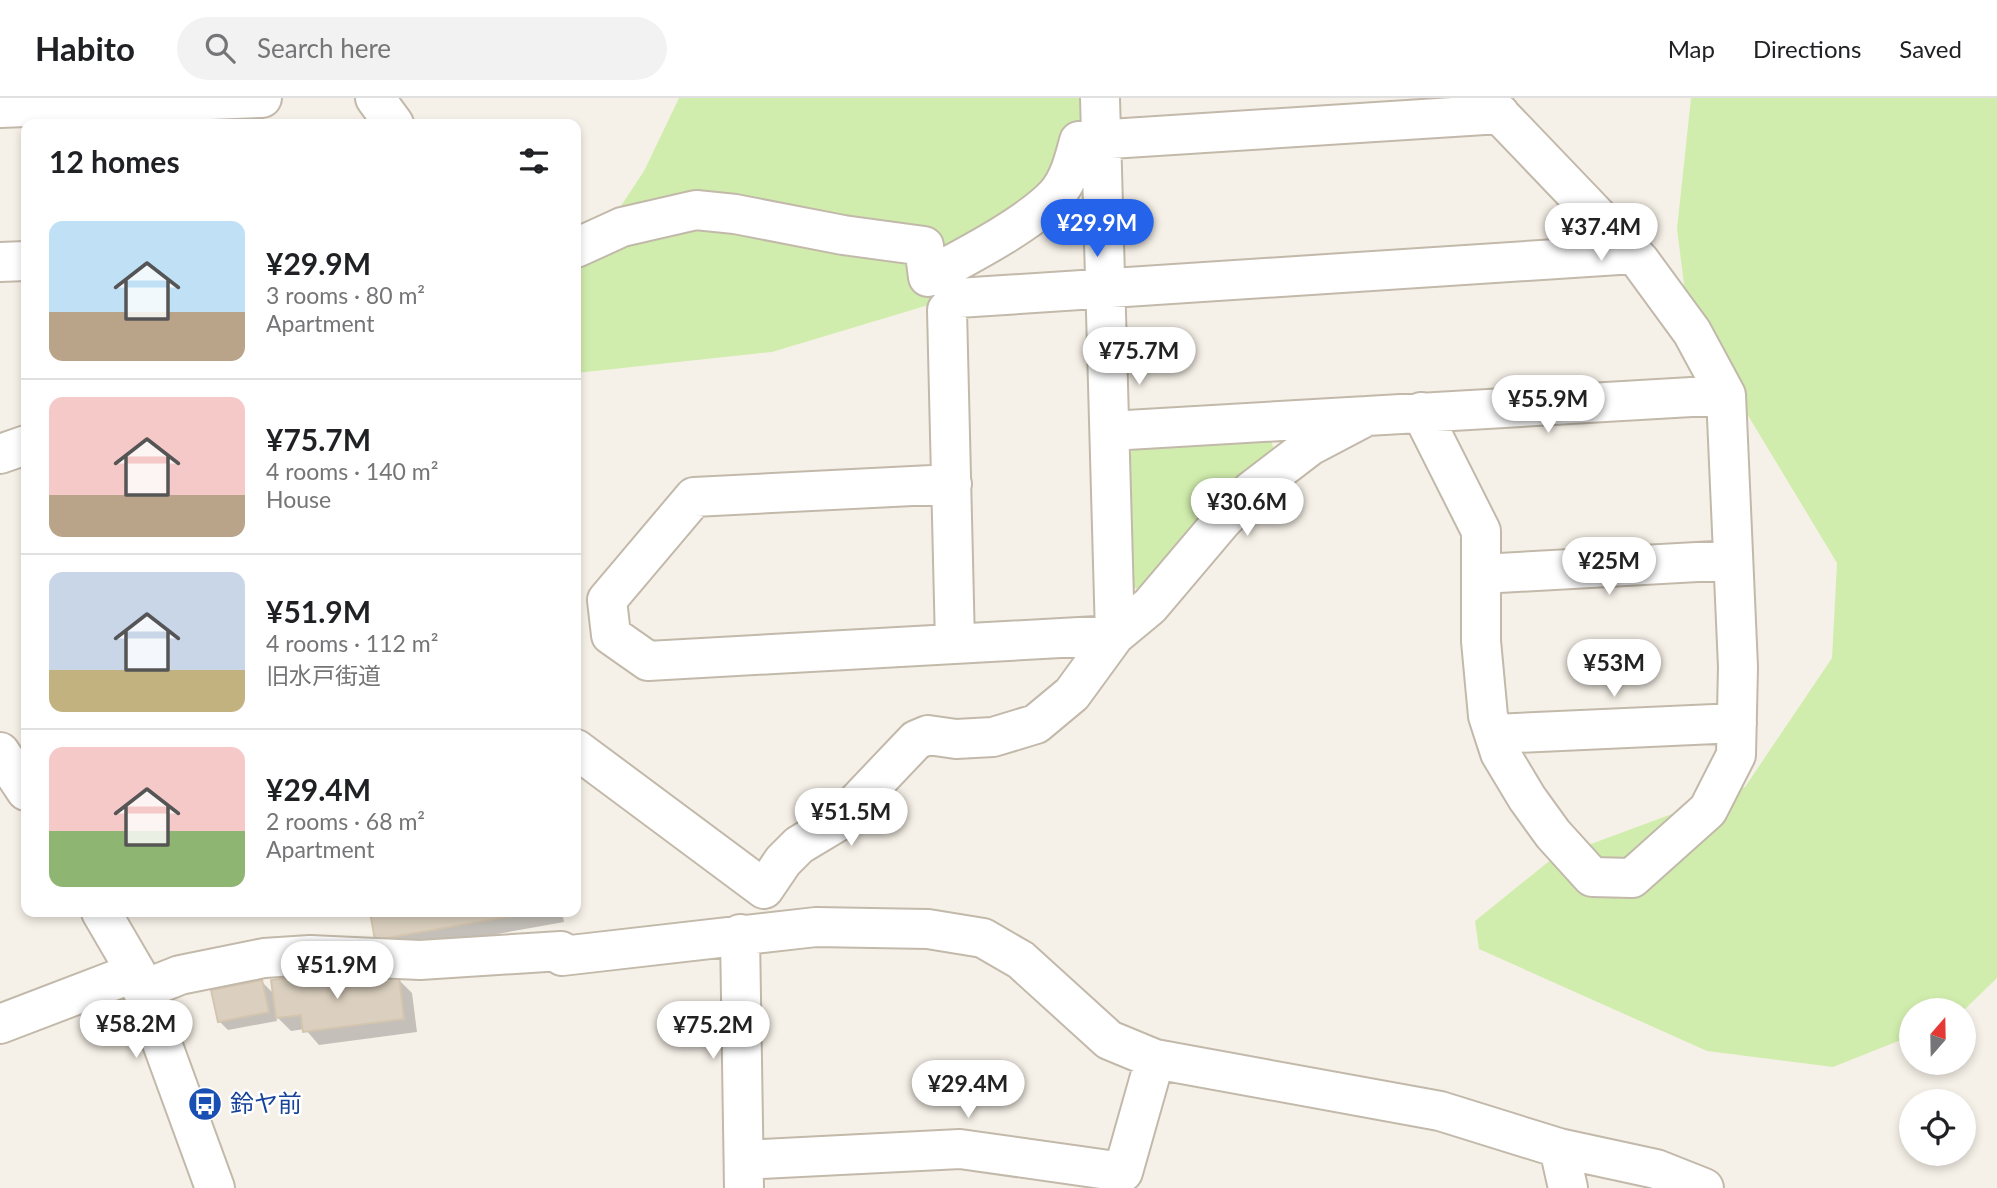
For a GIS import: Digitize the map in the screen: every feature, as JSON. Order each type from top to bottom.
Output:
[{"type":"street","points":[[0,108],[78,102],[262,98]]},
{"type":"street","points":[[1100,98],[1115,635]]},
{"type":"street","points":[[581,246],[622,227],[696,210],[735,214],[844,235],[924,246],[928,277],[1032,216],[1057,194],[1070,172],[1079,141],[1492,106],[1633,254],[1692,332],[1726,395],[1738,667],[1737,755],[1708,810],[1632,878],[1592,877],[1553,834],[1500,753],[1488,716],[1481,641],[1481,531],[1421,412]]},
{"type":"street","points":[[955,643],[947,310],[958,298],[1633,254]]},
{"type":"street","points":[[0,262],[21,261]]},
{"type":"street","points":[[1111,431],[1726,395]]},
{"type":"street","points":[[764,889],[783,861],[799,845],[838,821],[916,740],[928,735],[956,738],[993,737],[1036,724],[1072,694],[1115,635],[1150,606],[1251,491],[1310,446],[1367,416]]},
{"type":"street","points":[[0,454],[21,447]]},
{"type":"street","points":[[952,484],[694,497],[607,600],[611,635],[648,661],[1115,635]]},
{"type":"street","points":[[1481,574],[1733,560]]},
{"type":"street","points":[[1494,734],[1737,723]]},
{"type":"street","points":[[0,752],[21,784]]},
{"type":"street","points":[[581,753],[816,927]]},
{"type":"street","points":[[104,917],[139,981],[215,1188]]},
{"type":"street","points":[[0,1024],[139,981],[264,958],[310,955],[420,960],[561,951],[562,956],[816,927],[928,929],[983,938],[1021,960],[1109,1040],[1155,1059],[1440,1111],[1559,1148],[1656,1169],[1704,1188]]},
{"type":"street","points":[[740,934],[744,1174],[960,1149],[1123,1172],[1155,1059]]},
{"type":"street","points":[[1559,1148],[1568,1188]]},
{"type":"green space","points":[[679,98],[1115,98],[1070,162],[932,304],[772,352],[581,372],[581,266],[644,171]]},
{"type":"green space","points":[[1691,98],[1997,98],[1997,978],[1976,998],[1899,998],[1899,1041],[1833,1067],[1707,1051],[1479,949],[1475,921],[1553,858],[1745,787],[1832,658],[1837,563],[1688,316],[1677,229]]},
{"type":"green space","points":[[1270,437],[1275,453],[1144,590],[1128,587],[1125,460],[1135,447]]},
{"type":"building","points":[[371,917],[507,917],[375,940]]},
{"type":"building","points":[[334,972],[335,979],[361,976],[362,982],[399,977],[404,1019],[303,1032],[301,1015],[276,1018],[271,980]]},
{"type":"building","points":[[262,980],[269,1012],[218,1022],[211,990]]},
{"type":"place","name":"鈴ヤ前","points":[[205,1104]]}]
